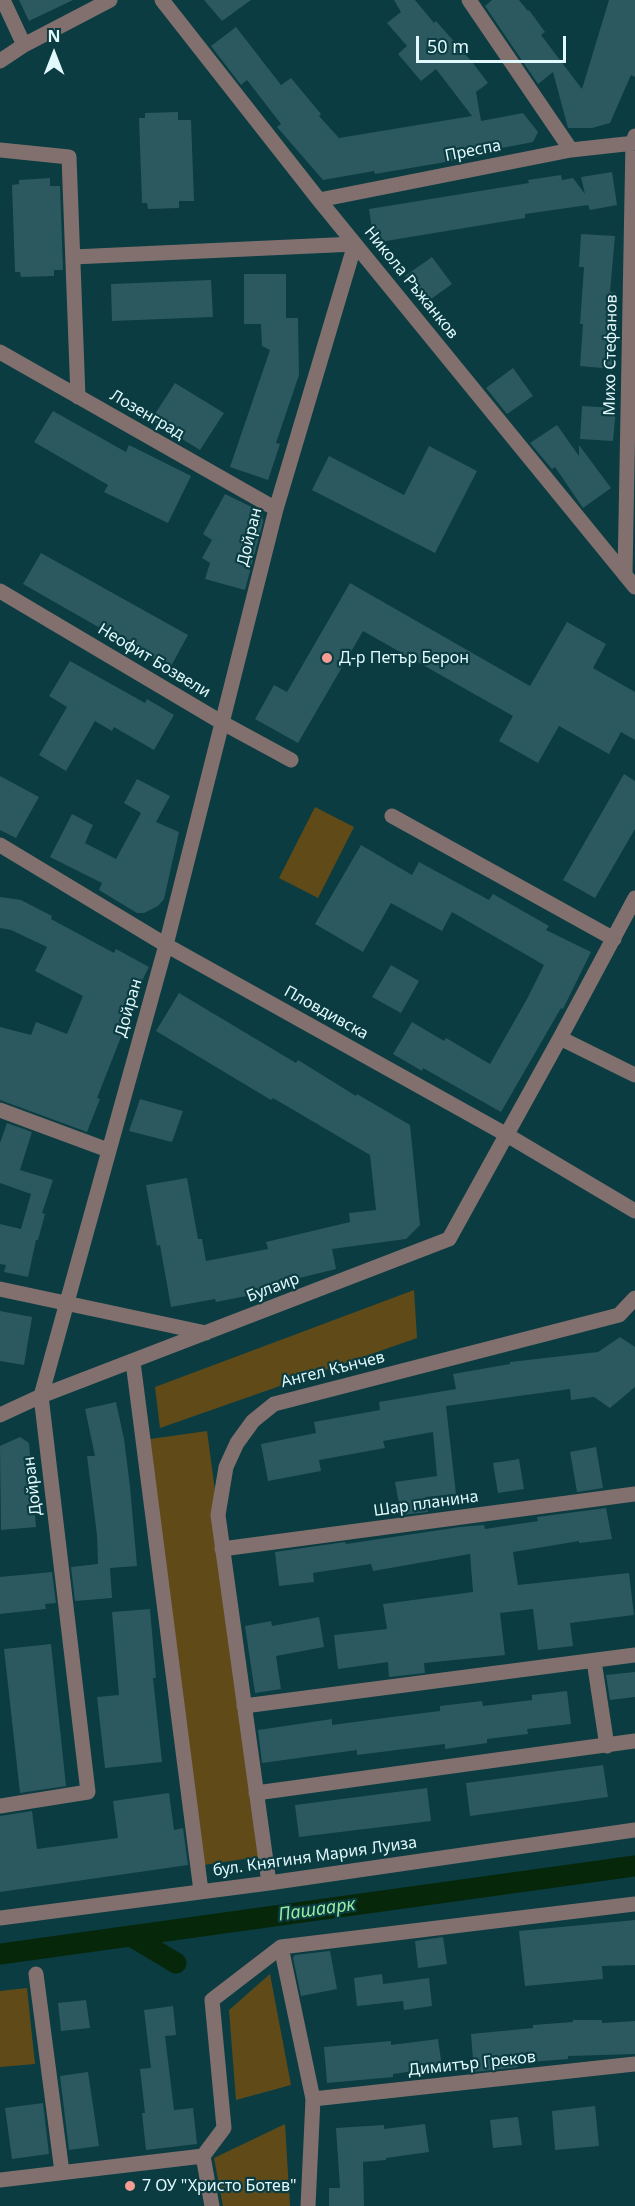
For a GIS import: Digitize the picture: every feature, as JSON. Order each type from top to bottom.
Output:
[{"type":"street","points":[[3,0],[24,45]]},
{"type":"street","points":[[0,61],[24,45],[110,0]]},
{"type":"street","name":"Никола Ръжанков","points":[[162,0],[319,200],[635,588]]},
{"type":"street","points":[[469,0],[571,150]]},
{"type":"street","name":"Преспа","points":[[319,200],[571,150],[634,140]]},
{"type":"street","name":"Михо Стефанов","points":[[625,575],[634,140]]},
{"type":"street","points":[[0,150],[69,157],[78,397]]},
{"type":"street","points":[[73,256],[356,244]]},
{"type":"street","name":"Дойран","points":[[0,1806],[88,1792],[41,1396],[166,945],[276,509],[356,244]]},
{"type":"street","name":"Лозенград","points":[[0,352],[276,509]]},
{"type":"street","name":"Неофит Бозвели","points":[[0,591],[221,722],[291,760]]},
{"type":"street","points":[[392,816],[614,939]]},
{"type":"street","name":"Пловдивска","points":[[0,845],[166,945],[507,1135],[635,1211]]},
{"type":"street","name":"Булаир","points":[[0,1415],[41,1396],[449,1239],[635,898]]},
{"type":"street","points":[[560,1038],[635,1075]]},
{"type":"street","points":[[0,1110],[108,1150]]},
{"type":"street","points":[[0,1289],[206,1333]]},
{"type":"street","name":"Ангел Кънчев","points":[[269,1883],[218,1515],[226,1467],[237,1443],[253,1421],[274,1404],[620,1315],[635,1298]]},
{"type":"street","points":[[133,1362],[201,1892]]},
{"type":"street","name":"Шар планина","points":[[222,1550],[635,1494]]},
{"type":"street","points":[[244,1706],[635,1655]]},
{"type":"street","points":[[594,1661],[607,1746]]},
{"type":"street","points":[[256,1793],[635,1742]]},
{"type":"street","name":"бул. Княгиня Мария Луиза","points":[[0,1918],[269,1883],[635,1830]]},
{"type":"street","points":[[0,2180],[203,2156],[224,2128],[212,2000],[281,1947],[635,1904]]},
{"type":"street","points":[[281,1947],[313,2099],[308,2206]]},
{"type":"street","points":[[36,1974],[62,2172]]},
{"type":"street","name":"Димитър Греков","points":[[313,2099],[635,2064]]},
{"type":"street","points":[[203,2156],[212,2206]]},
{"type":"shaded area","points":[[315,807],[354,827],[318,898],[279,878]]},
{"type":"shaded area","points":[[414,1290],[417,1338],[160,1428],[155,1387]]},
{"type":"shaded area","points":[[207,1431],[264,1856],[197,1866],[143,1440]]},
{"type":"shaded area","points":[[270,1974],[291,2085],[236,2100],[229,2010]]},
{"type":"shaded area","points":[[27,1988],[35,2064],[0,2067],[0,1991]]},
{"type":"shaded area","points":[[285,2124],[290,2206],[223,2206],[214,2158]]},
{"type":"building","points":[[19,0],[73,0],[29,21]]},
{"type":"building","points":[[204,0],[251,0],[222,21]]},
{"type":"building","points":[[394,0],[415,0],[473,63],[488,83],[476,92],[481,121],[523,113],[538,132],[533,142],[486,151],[487,155],[375,174],[374,171],[323,180],[277,127],[281,124],[247,80],[241,85],[211,46],[236,27],[281,85],[291,78],[321,114],[319,116],[339,138],[472,116],[436,69],[421,81],[398,54],[407,46],[387,23],[401,12]]},
{"type":"building","points":[[492,0],[519,0],[545,32],[541,35],[582,89],[609,0],[635,0],[635,77],[631,75],[610,123],[592,128],[568,128],[553,72],[538,84],[485,6]]},
{"type":"building","points":[[178,112],[178,120],[191,120],[194,201],[179,201],[179,208],[148,209],[147,203],[142,203],[139,118],[145,118],[145,113]]},
{"type":"building","points":[[612,172],[617,205],[590,210],[588,205],[525,214],[525,218],[374,243],[369,209],[529,183],[528,180],[561,175],[562,180],[573,178],[585,194],[581,177]]},
{"type":"building","points":[[50,178],[50,186],[60,186],[63,270],[54,270],[54,276],[21,277],[20,272],[15,272],[12,185],[19,184],[19,180]]},
{"type":"building","points":[[581,234],[615,236],[610,292],[616,293],[613,369],[580,366],[584,267],[579,267]]},
{"type":"building","points":[[432,257],[452,284],[424,304],[405,276]]},
{"type":"building","points":[[244,274],[286,274],[286,318],[298,318],[299,375],[276,443],[280,444],[268,480],[230,467],[270,350],[262,346],[261,324],[244,324]]},
{"type":"building","points":[[211,280],[213,317],[112,321],[111,284]]},
{"type":"building","points":[[513,368],[533,396],[507,414],[486,388]]},
{"type":"building","points":[[175,383],[224,413],[200,450],[151,420]]},
{"type":"building","points":[[582,406],[616,408],[613,441],[580,439]]},
{"type":"building","points":[[53,411],[126,452],[129,445],[191,476],[168,523],[104,492],[108,485],[34,442]]},
{"type":"building","points":[[557,425],[579,456],[579,445],[611,488],[583,508],[555,467],[552,469],[530,443]]},
{"type":"building","points":[[429,446],[477,471],[435,553],[312,490],[329,456],[404,495]]},
{"type":"building","points":[[225,494],[262,512],[263,522],[245,590],[205,579],[210,563],[202,558],[212,540],[203,534]]},
{"type":"building","points":[[41,553],[188,635],[170,668],[23,584]]},
{"type":"building","points":[[350,583],[530,686],[567,622],[606,644],[593,668],[635,692],[635,740],[621,732],[609,754],[559,726],[538,763],[499,741],[513,716],[363,631],[298,743],[255,719],[274,685],[287,692]]},
{"type":"building","points":[[70,661],[145,703],[147,699],[174,715],[154,750],[114,727],[112,731],[95,721],[66,771],[39,755],[67,707],[49,696]]},
{"type":"building","points":[[624,774],[635,781],[635,829],[595,898],[563,880]]},
{"type":"building","points":[[0,776],[39,797],[16,838],[0,830]]},
{"type":"building","points":[[137,779],[170,796],[156,822],[179,832],[164,899],[158,906],[144,913],[137,913],[99,890],[102,883],[50,857],[72,814],[93,825],[85,843],[116,859],[141,813],[124,803]]},
{"type":"building","points":[[361,845],[412,875],[419,862],[489,900],[493,894],[549,926],[546,930],[591,952],[563,1009],[561,1008],[501,1112],[423,1068],[422,1071],[393,1054],[412,1022],[444,1041],[446,1038],[490,1064],[544,965],[452,912],[442,931],[391,903],[363,952],[315,924]]},
{"type":"building","points":[[0,897],[21,900],[114,953],[116,949],[149,967],[117,1030],[123,1032],[97,1098],[100,1099],[87,1132],[0,1100],[0,1027],[31,1035],[36,1022],[67,1034],[83,996],[35,971],[47,947],[11,930],[0,928]]},
{"type":"building","points":[[391,965],[419,981],[401,1013],[372,997]]},
{"type":"building","points":[[179,993],[296,1063],[298,1060],[356,1096],[357,1094],[410,1125],[420,1225],[406,1239],[332,1249],[336,1269],[275,1284],[277,1290],[216,1302],[215,1299],[171,1307],[146,1185],[187,1178],[198,1239],[202,1239],[206,1261],[268,1249],[266,1242],[350,1222],[349,1213],[376,1210],[370,1155],[273,1098],[271,1100],[156,1031]]},
{"type":"building","points":[[140,1099],[183,1111],[172,1142],[129,1131]]},
{"type":"building","points":[[7,1123],[32,1132],[20,1170],[53,1180],[42,1213],[45,1214],[38,1240],[36,1240],[28,1277],[4,1272],[6,1265],[0,1264],[0,1224],[21,1229],[31,1194],[0,1183],[0,1143]]},
{"type":"building","points":[[0,1311],[32,1317],[24,1365],[0,1361]]},
{"type":"building","points":[[620,1337],[635,1347],[635,1387],[610,1408],[594,1397],[571,1400],[570,1389],[446,1406],[456,1494],[425,1497],[428,1512],[401,1515],[395,1482],[437,1476],[433,1432],[383,1441],[385,1448],[319,1460],[321,1471],[268,1481],[261,1444],[316,1433],[314,1422],[380,1410],[379,1402],[456,1389],[453,1374],[510,1364],[510,1362],[598,1352]]},
{"type":"building","points":[[116,1402],[124,1439],[137,1566],[110,1568],[112,1598],[75,1601],[71,1567],[98,1564],[97,1535],[87,1456],[95,1456],[85,1409]]},
{"type":"building","points":[[20,1437],[29,1443],[36,1527],[1,1530],[0,1446]]},
{"type":"building","points":[[596,1447],[603,1488],[577,1492],[570,1452]]},
{"type":"building","points":[[519,1459],[524,1489],[498,1493],[493,1463]]},
{"type":"building","points":[[606,1508],[612,1539],[579,1543],[579,1541],[513,1552],[518,1585],[629,1573],[634,1615],[570,1623],[573,1646],[538,1650],[533,1609],[500,1613],[505,1655],[424,1663],[425,1673],[389,1677],[388,1662],[338,1669],[334,1635],[387,1629],[383,1604],[473,1592],[470,1554],[373,1571],[371,1564],[313,1573],[314,1582],[279,1586],[275,1552],[460,1527],[484,1525],[485,1529],[538,1521],[537,1517]]},
{"type":"building","points":[[52,1572],[56,1603],[45,1604],[46,1609],[0,1614],[0,1577]]},
{"type":"building","points":[[150,1609],[156,1678],[153,1678],[162,1762],[105,1768],[97,1697],[119,1695],[112,1612]]},
{"type":"building","points":[[319,1617],[324,1647],[276,1656],[281,1689],[255,1693],[245,1626],[271,1621],[272,1626]]},
{"type":"building","points":[[51,1644],[66,1786],[20,1793],[4,1649]]},
{"type":"building","points":[[635,1672],[635,1697],[610,1700],[606,1675]]},
{"type":"building","points":[[567,1691],[571,1724],[527,1729],[528,1734],[487,1739],[487,1743],[445,1749],[445,1744],[357,1755],[357,1750],[262,1763],[258,1730],[332,1719],[332,1725],[440,1711],[440,1706],[482,1701],[483,1706],[532,1700],[532,1695]]},
{"type":"building","points":[[603,1765],[608,1797],[470,1816],[466,1783]]},
{"type":"building","points":[[427,1788],[431,1821],[299,1837],[295,1805]]},
{"type":"building","points":[[169,1793],[174,1830],[183,1828],[188,1865],[0,1892],[0,1816],[32,1811],[37,1849],[118,1838],[113,1801]]},
{"type":"building","points":[[635,1920],[635,1965],[602,1966],[603,1979],[525,1986],[519,1931]]},
{"type":"building","points":[[443,1937],[447,1964],[418,1968],[415,1941]]},
{"type":"building","points":[[330,1951],[337,1989],[301,1996],[293,1958],[295,1955]]},
{"type":"building","points":[[382,1974],[383,1984],[429,1978],[432,2006],[404,2010],[403,2001],[357,2006],[354,1978]]},
{"type":"building","points":[[86,2000],[90,2028],[61,2031],[58,2003]]},
{"type":"building","points":[[173,2006],[176,2035],[165,2036],[174,2110],[193,2108],[197,2144],[146,2150],[140,2069],[151,2068],[144,2010]]},
{"type":"building","points":[[573,2020],[602,2020],[602,2023],[635,2021],[635,2054],[568,2056],[568,2059],[517,2063],[518,2067],[474,2072],[471,2034],[533,2028],[533,2025],[573,2022]]},
{"type":"building","points":[[438,2039],[442,2067],[393,2074],[393,2077],[327,2083],[324,2047],[391,2041],[391,2045]]},
{"type":"building","points":[[88,2072],[99,2146],[69,2150],[60,2076]]},
{"type":"building","points":[[43,2103],[49,2154],[12,2159],[5,2108]]},
{"type":"building","points":[[595,2106],[599,2146],[555,2150],[552,2111]]},
{"type":"building","points":[[518,2117],[522,2145],[493,2148],[490,2120]]},
{"type":"building","points":[[425,2124],[429,2152],[363,2162],[364,2206],[329,2206],[329,2188],[340,2188],[336,2128],[384,2125],[384,2129]]},
{"type":"waterway","name":"Пашаарк","points":[[0,1954],[635,1866]]},
{"type":"waterway","points":[[131,1936],[176,1963]]},
{"type":"place","name":"Д-р Петър Берон","points":[[327,658]]},
{"type":"place","name":"7 ОУ \"Христо Ботев\"","points":[[130,2186]]}]
